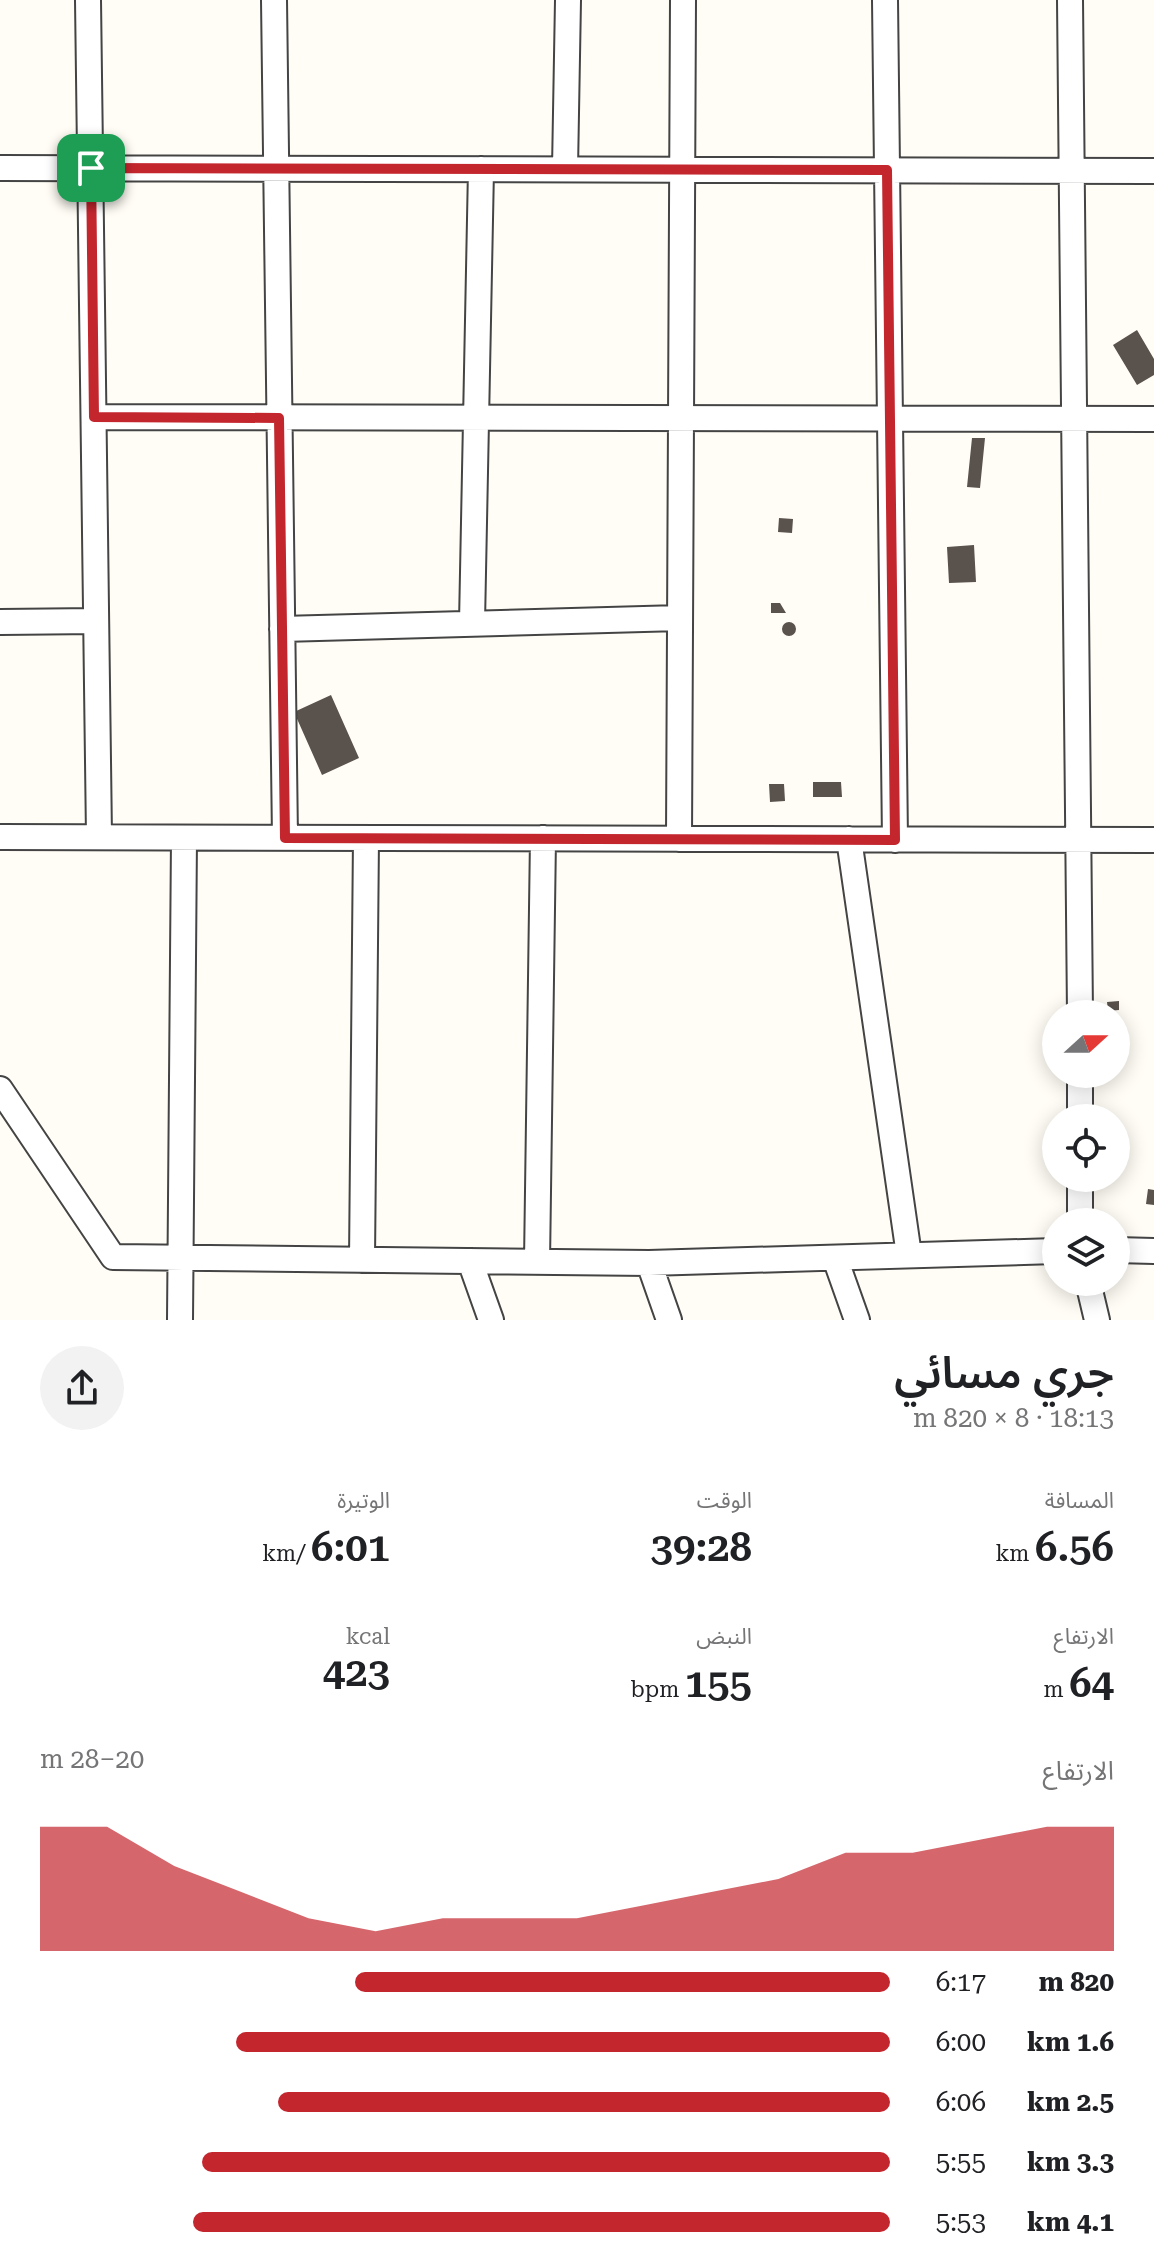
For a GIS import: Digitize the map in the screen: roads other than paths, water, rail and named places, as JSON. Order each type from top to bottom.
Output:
[{"type":"street","points":[[88,0],[99,837]]},
{"type":"street","points":[[274,0],[285,838]]},
{"type":"street","points":[[565,169],[568,0]]},
{"type":"street","points":[[679,839],[683,0]]},
{"type":"street","points":[[885,0],[895,840]]},
{"type":"street","points":[[1070,0],[1080,1000]]},
{"type":"street","points":[[0,168],[1154,171]]},
{"type":"street","points":[[472,623],[481,169]]},
{"type":"street","points":[[94,417],[1154,419]]},
{"type":"street","points":[[282,629],[680,618]]},
{"type":"street","points":[[0,622],[96,621]]},
{"type":"street","points":[[0,837],[1154,840]]},
{"type":"street","points":[[180,1320],[178,1258],[184,838]]},
{"type":"street","points":[[362,1260],[366,838]]},
{"type":"street","points":[[537,1262],[543,838]]},
{"type":"street","points":[[849,839],[909,1255]]},
{"type":"street","points":[[0,1089],[113,1257],[649,1263],[1042,1251]]},
{"type":"street","points":[[1130,1250],[1154,1251]]},
{"type":"street","points":[[835,1258],[857,1320]]},
{"type":"street","points":[[470,1261],[491,1320]]},
{"type":"street","points":[[649,1263],[669,1320]]},
{"type":"street","points":[[1091,1296],[1097,1320]]}]
